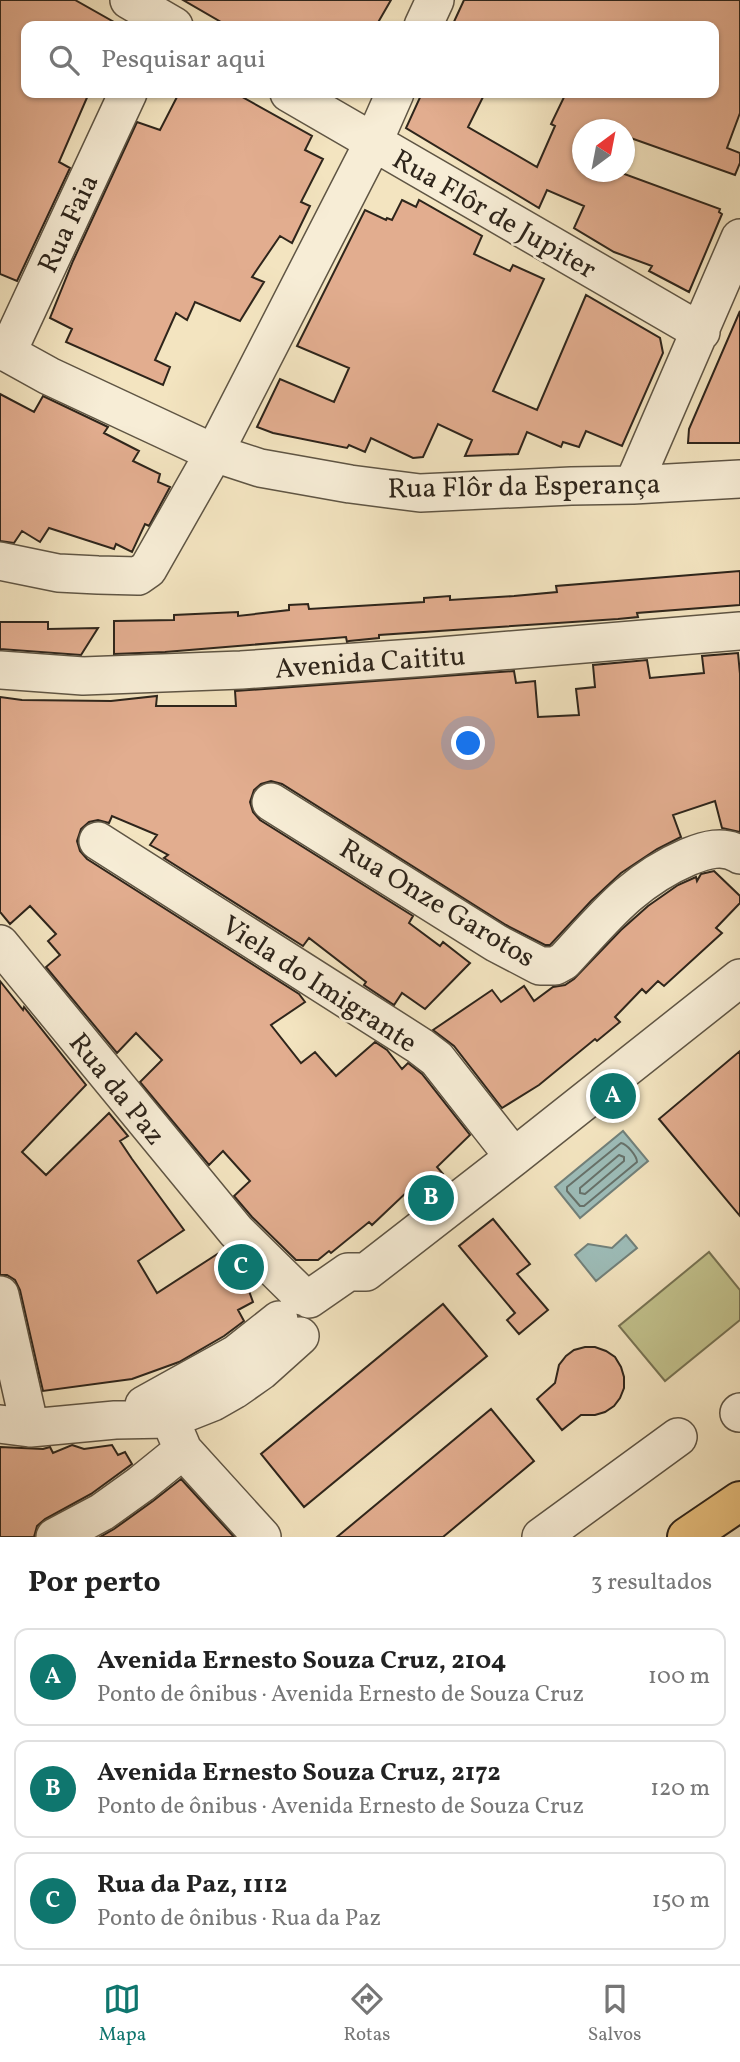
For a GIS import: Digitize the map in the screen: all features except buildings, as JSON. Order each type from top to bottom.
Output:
[{"type":"highway","points":[[687,1537],[740,1501]]},
{"type":"street","points":[[129,0],[167,18]]},
{"type":"street","points":[[426,21],[435,0]]},
{"type":"street","name":"Rua Faia","points":[[3,351],[126,98]]},
{"type":"street","name":"Rua Flôr de Jupiter","points":[[297,98],[701,332]]},
{"type":"street","points":[[0,561],[58,573],[138,576],[148,569],[214,453],[373,143],[393,98]]},
{"type":"street","points":[[633,485],[740,239]]},
{"type":"street","name":"Rua Flôr da Esperança","points":[[3,351],[49,376],[214,453],[260,468],[350,484],[419,493],[740,479]]},
{"type":"street","name":"Avenida Caititu","points":[[0,670],[83,676],[242,670],[740,631]]},
{"type":"street","name":"Rua Onze Garotos","points":[[271,802],[496,943],[540,966],[555,966],[564,961],[622,899],[668,866],[701,852],[719,849],[740,855]]},
{"type":"street","name":"Viela do Imigrante","points":[[97,841],[420,1045],[437,1059],[514,1157]]},
{"type":"street","name":"Rua da Paz","points":[[0,944],[236,1231],[298,1313]]},
{"type":"street","points":[[0,1295],[15,1426],[115,1420],[172,1421],[213,1402],[261,1371],[298,1313],[348,1272],[366,1272],[740,978]]},
{"type":"street","points":[[55,1537],[102,1512],[141,1485],[172,1421]]},
{"type":"street","points":[[172,1421],[262,1537]]},
{"type":"street","points":[[541,1537],[678,1437]]},
{"type":"green space","points":[[709,1252],[740,1290],[740,1320],[665,1381],[619,1326]]},
{"type":"water","points":[[623,1131],[648,1161],[580,1218],[555,1187]]},
{"type":"water","points":[[626,1235],[637,1248],[596,1281],[575,1255],[588,1244],[612,1248]]},
{"type":"place","name":"Avenida Ernesto Souza Cruz, 2104","points":[[613,1096]]},
{"type":"place","name":"Avenida Ernesto Souza Cruz, 2172","points":[[431,1198]]},
{"type":"place","name":"Rua da Paz, 1112","points":[[241,1267]]}]
